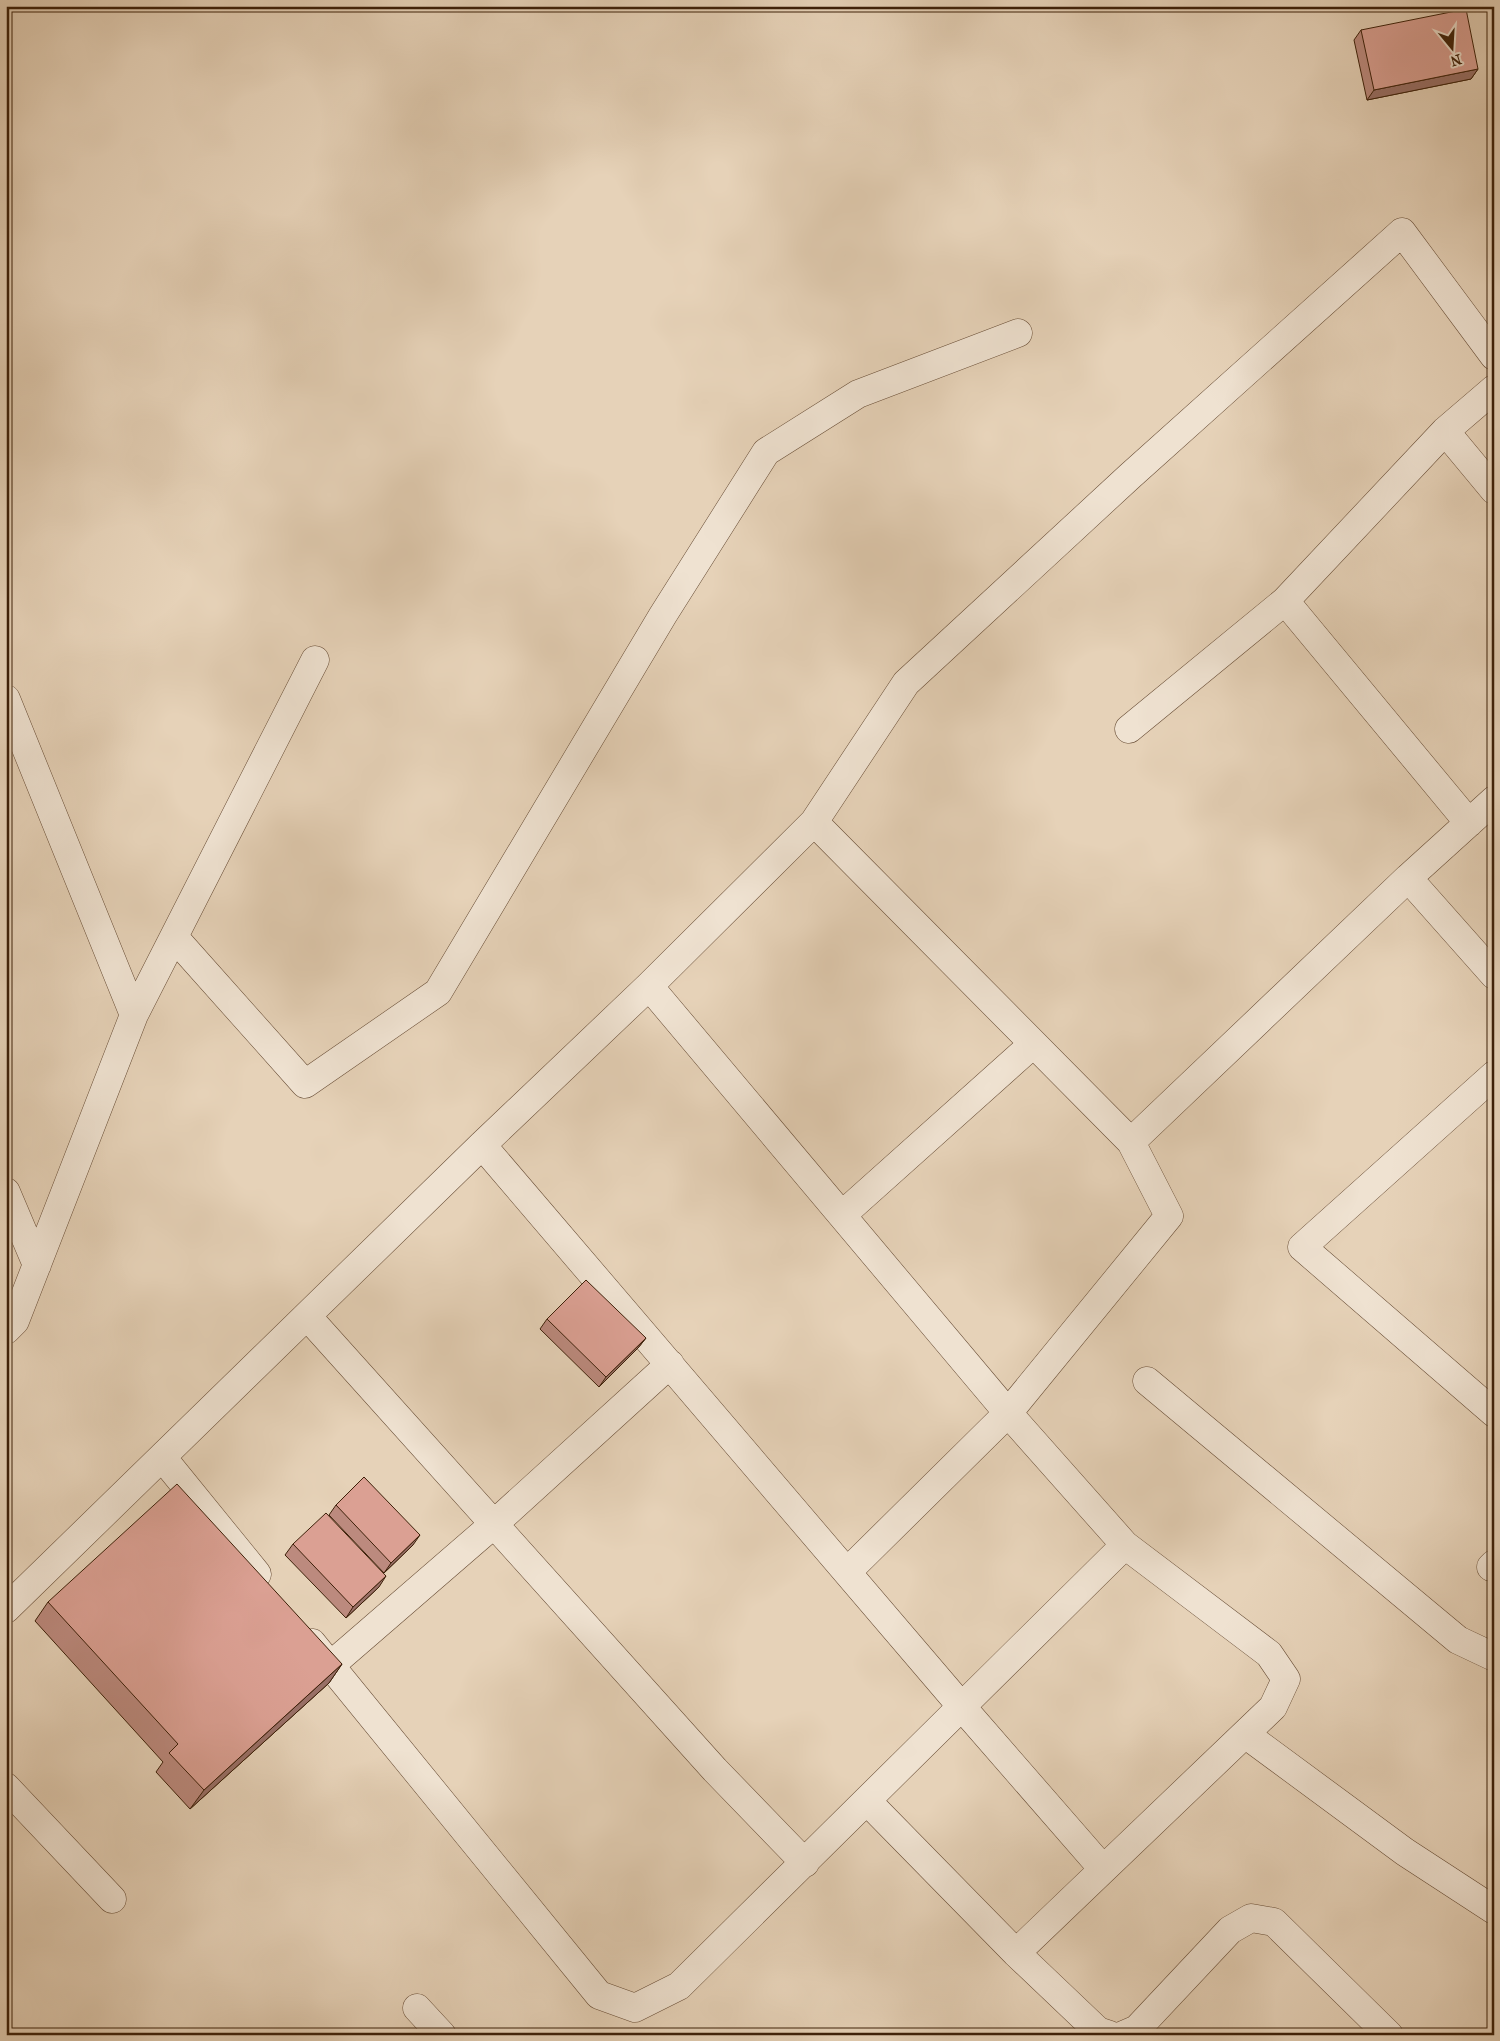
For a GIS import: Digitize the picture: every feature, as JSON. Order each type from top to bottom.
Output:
[{"type":"street","points":[[6,1609],[648,986],[814,822],[906,683],[1137,470],[1402,232],[1494,356]]},
{"type":"street","points":[[174,937],[305,1084],[438,992],[663,614],[766,452],[858,394],[1018,333]]},
{"type":"street","points":[[1129,728],[1284,601],[1445,431],[1494,389]]},
{"type":"street","points":[[1445,431],[1494,490]]},
{"type":"street","points":[[1284,601],[1468,823]]},
{"type":"street","points":[[6,1330],[15,1321],[134,1015],[315,660]]},
{"type":"street","points":[[6,699],[134,1015]]},
{"type":"street","points":[[1131,1142],[1408,878],[1494,800]]},
{"type":"street","points":[[814,822],[1131,1142],[1168,1216],[1008,1413],[847,1572]]},
{"type":"street","points":[[1408,878],[1494,974]]},
{"type":"street","points":[[648,986],[1008,1413],[1125,1545],[1269,1654],[1286,1679],[1273,1707],[1016,1952]]},
{"type":"street","points":[[842,1215],[1033,1044]]},
{"type":"street","points":[[1494,1075],[1302,1247],[1494,1413]]},
{"type":"street","points":[[482,1145],[962,1707],[1103,1869]]},
{"type":"street","points":[[6,1192],[37,1265]]},
{"type":"street","points":[[307,1316],[715,1770],[805,1863]]},
{"type":"street","points":[[331,1665],[494,1524],[670,1364]]},
{"type":"street","points":[[1147,1381],[1458,1640],[1494,1657]]},
{"type":"street","points":[[162,1457],[274,1596]]},
{"type":"street","points":[[300,1627],[599,1995],[635,2008],[679,1986],[1125,1545]]},
{"type":"street","points":[[1245,1734],[1405,1852],[1494,1910]]},
{"type":"street","points":[[6,1787],[112,1899]]},
{"type":"street","points":[[867,1802],[1016,1952],[1098,2031],[1110,2035]]},
{"type":"street","points":[[1123,2035],[1137,2029],[1230,1930],[1251,1918],[1274,1922],[1389,2035]]},
{"type":"street","points":[[418,2008],[442,2035]]},
{"type":"building","points":[[1466,9],[1478,69],[1374,90],[1361,30]]},
{"type":"building","points":[[586,1280],[646,1338],[606,1377],[547,1319]]},
{"type":"building","points":[[364,1477],[420,1535],[391,1563],[336,1505]]},
{"type":"building","points":[[177,1484],[342,1664],[204,1790],[169,1753],[178,1744],[48,1602]]},
{"type":"building","points":[[326,1513],[386,1576],[353,1607],[293,1544]]}]
